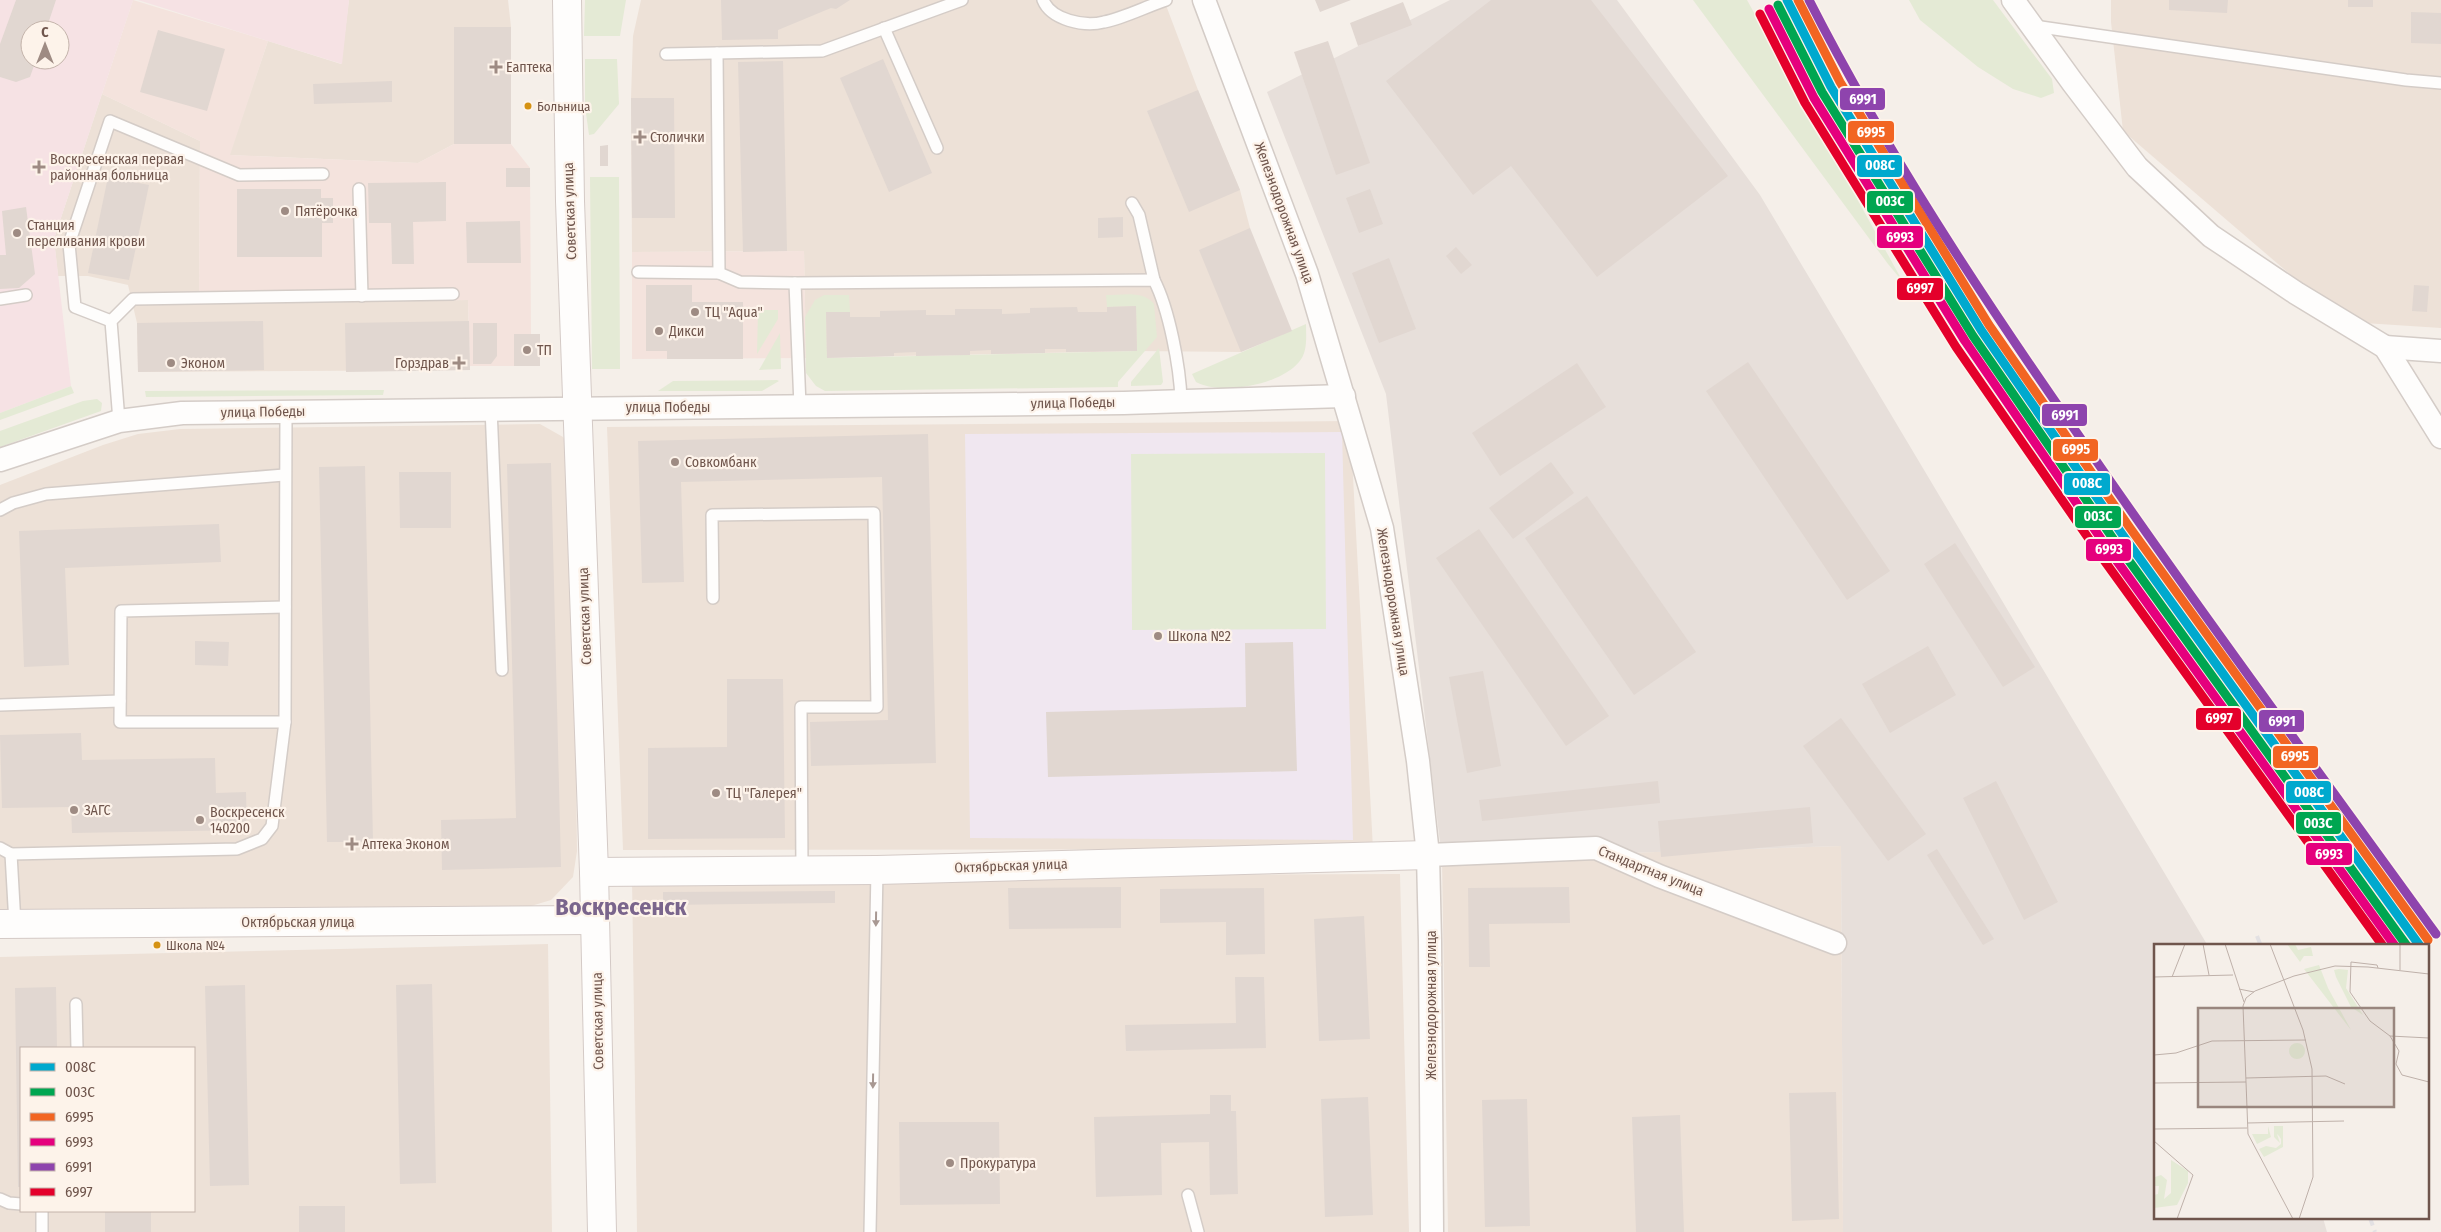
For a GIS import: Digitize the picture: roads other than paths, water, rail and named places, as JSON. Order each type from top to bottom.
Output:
[{"type":"main road","name":"Советская улица","points":[[567,0],[567,94],[576,407],[594,872],[602,1232]]},
{"type":"main road","name":"Октябрьская улица","points":[[594,872],[877,870],[1428,855]]},
{"type":"main road","name":"Октябрьская улица","points":[[8,924],[595,920]]},
{"type":"street","name":"Железнодорожная улица","points":[[1204,0],[1307,274],[1382,528],[1418,761],[1428,855],[1432,1232]]},
{"type":"street","points":[[2013,0],[2137,167],[2211,236],[2296,293],[2385,346],[2441,351]]},
{"type":"street","points":[[2385,346],[2441,437]]},
{"type":"street","name":"улица Победы","points":[[0,460],[119,421],[182,413],[576,407],[1124,403],[1344,396]]},
{"type":"street","name":"Стандартная улица","points":[[1428,855],[1596,848],[1659,876],[1835,943]]},
{"type":"lane","points":[[666,54],[822,51],[962,0]]},
{"type":"lane","points":[[1043,0],[1046,6],[1057,16],[1084,23],[1103,23],[1166,0]]},
{"type":"lane","points":[[2032,26],[2406,80],[2441,83]]},
{"type":"lane","points":[[884,28],[937,148]]},
{"type":"lane","points":[[717,53],[719,273]]},
{"type":"lane","points":[[111,321],[75,307],[69,244],[110,121],[239,175],[323,174]]},
{"type":"lane","points":[[359,189],[362,296]]},
{"type":"lane","points":[[1132,202],[1139,216],[1154,280],[1164,299],[1180,382],[1181,400]]},
{"type":"lane","points":[[638,272],[719,273],[740,282],[795,283],[1154,280]]},
{"type":"lane","points":[[795,283],[800,406]]},
{"type":"lane","points":[[111,321],[134,300],[453,294]]},
{"type":"lane","points":[[0,299],[26,295]]},
{"type":"lane","points":[[111,321],[119,421]]},
{"type":"lane","points":[[491,408],[502,670]]},
{"type":"lane","points":[[0,848],[11,854],[238,848],[262,839],[272,826],[285,722],[284,475],[286,412]]},
{"type":"lane","points":[[0,510],[13,503],[46,494],[284,475]]},
{"type":"lane","points":[[714,598],[712,515],[874,513],[877,707],[801,707],[802,870]]},
{"type":"lane","points":[[285,607],[121,611],[120,701],[120,722],[285,722]]},
{"type":"lane","points":[[0,705],[120,701]]},
{"type":"lane","points":[[8,924],[11,854]]},
{"type":"lane","points":[[870,1232],[877,870]]},
{"type":"lane","points":[[76,1004],[77,1047]]},
{"type":"lane","points":[[1188,1195],[1198,1232]]},
{"type":"lane","points":[[0,1199],[9,1203],[20,1204]]},
{"type":"lane","points":[[42,1212],[42,1232]]},
{"type":"railway","points":[[2257,936],[2260,944]]},
{"type":"railway","points":[[2371,1220],[2375,1232]]},
{"type":"place","name":"Еаптека","points":[[496,67]]},
{"type":"place","name":"Больница","points":[[528,106]]},
{"type":"place","name":"Столички","points":[[640,137]]},
{"type":"place","name":"Воскресенская первая районная больница","points":[[39,167]]},
{"type":"place","name":"Пятёрочка","points":[[285,211]]},
{"type":"place","name":"Станция переливания крови","points":[[17,233]]},
{"type":"place","name":"ТЦ \"Aqua\"","points":[[695,312]]},
{"type":"place","name":"Дикси","points":[[659,331]]},
{"type":"place","name":"ТП","points":[[527,350]]},
{"type":"place","name":"Эконом","points":[[171,363]]},
{"type":"place","name":"Горздрав","points":[[459,363]]},
{"type":"place","name":"Совкомбанк","points":[[675,462]]},
{"type":"place","name":"Школа №2","points":[[1158,636]]},
{"type":"place","name":"ТЦ \"Галерея\"","points":[[716,793]]},
{"type":"place","name":"ЗАГС","points":[[74,810]]},
{"type":"place","name":"Воскресенск 140200","points":[[200,820]]},
{"type":"place","name":"Аптека Эконом","points":[[352,844]]},
{"type":"place","name":"Школа №4","points":[[157,945]]},
{"type":"place","name":"Прокуратура","points":[[950,1163]]},
{"type":"district","name":"Воскресенск","points":[[621,907]]}]
